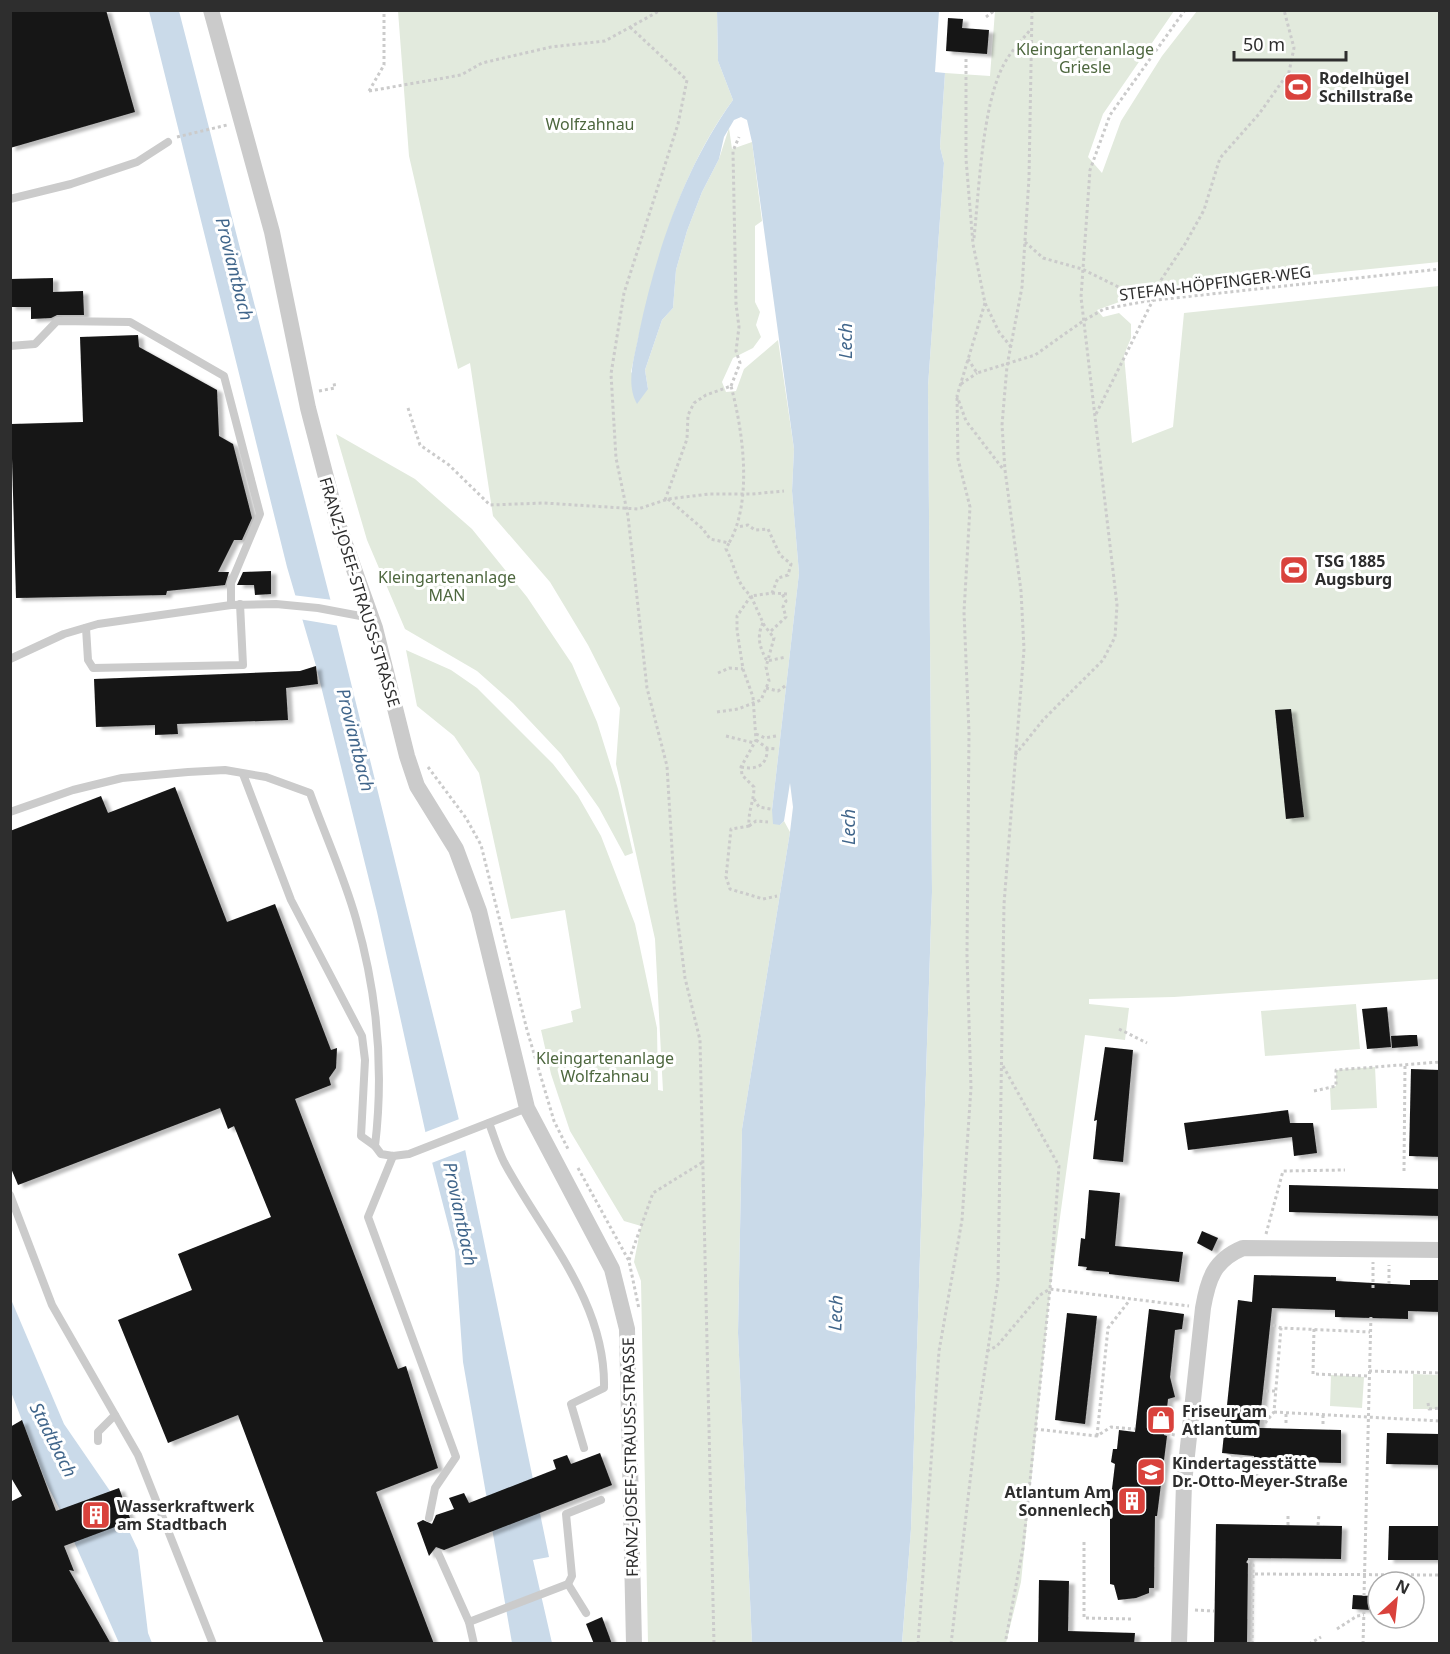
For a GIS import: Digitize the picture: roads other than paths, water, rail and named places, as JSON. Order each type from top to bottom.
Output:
[{"type":"street","name":"FRANZ-JOSEF-STRAUSS-STRASSE","points":[[211,10],[273,232],[308,408],[336,516],[371,618],[417,786],[456,849],[479,910],[527,1108],[612,1269],[627,1329],[634,1644]]},
{"type":"street","points":[[1179,1644],[1184,1483],[1203,1308],[1208,1281],[1217,1265],[1229,1254],[1243,1248],[1440,1250]]},
{"type":"lane","points":[[10,199],[71,184],[137,162],[168,142]]},
{"type":"lane","points":[[10,346],[35,344],[57,321],[130,322],[224,376],[260,514],[231,583],[243,665],[93,668],[88,660],[86,628]]},
{"type":"lane","points":[[10,659],[64,634],[86,628],[235,604],[279,604],[346,612],[371,618]]},
{"type":"lane","points":[[10,812],[73,790],[122,778],[215,771],[266,777],[310,793],[356,918],[371,984],[378,1032],[378,1122],[375,1146]]},
{"type":"lane","points":[[243,774],[291,900],[362,1036],[365,1060],[361,1136],[375,1146],[381,1154],[393,1156],[409,1154],[527,1108]]},
{"type":"lane","points":[[489,1123],[503,1160],[581,1290],[601,1342],[604,1388],[571,1404],[584,1448]]},
{"type":"lane","points":[[393,1156],[368,1217],[456,1457],[435,1488],[429,1518]]},
{"type":"lane","points":[[10,1194],[52,1305],[142,1464],[213,1644]]},
{"type":"lane","points":[[98,1442],[98,1432],[115,1415]]},
{"type":"lane","points":[[469,1622],[568,1584],[572,1576],[566,1514],[601,1500]]},
{"type":"lane","points":[[438,1553],[469,1622],[474,1644]]},
{"type":"lane","points":[[568,1584],[586,1613]]},
{"type":"water","name":"Proviantbach","points":[[149,11],[179,11],[331,602],[459,1120],[549,1557],[533,1560],[552,1643],[512,1643],[463,1362],[455,1251],[432,1162],[377,912],[316,666],[287,567]]},
{"type":"water","name":"Lech","points":[[717,11],[939,11],[935,72],[945,73],[940,147],[944,163],[928,386],[932,892],[911,1529],[902,1643],[752,1643],[738,1333],[742,1129],[793,807],[790,783],[784,821],[780,825],[773,824],[772,810],[799,573],[792,491],[794,449],[752,142],[747,120],[741,117],[734,120],[724,137],[719,159],[702,192],[687,231],[676,270],[673,308],[662,320],[645,370],[648,389],[637,404],[633,396],[631,378],[633,360],[654,272],[674,212],[700,154],[733,100],[718,61]]},
{"type":"water","name":"Stadtbach","points":[[10,1297],[64,1424],[110,1491],[138,1550],[148,1633],[152,1643],[119,1643],[47,1485],[11,1392]]},
{"type":"place","name":"Rodelhügel Schillstraße","points":[[1298,87]]},
{"type":"place","name":"TSG 1885 Augsburg","points":[[1294,570]]},
{"type":"place","name":"Friseur am Atlantum","points":[[1161,1420]]},
{"type":"place","name":"Kindertagesstätte Dr.-Otto-Meyer-Straße","points":[[1151,1472]]},
{"type":"place","name":"Atlantum Am Sonnenlech","points":[[1132,1501]]},
{"type":"place","name":"Wasserkraftwerk am Stadtbach","points":[[96,1515]]},
{"type":"park label","name":"Kleingartenanlage Griesle","points":[[1085,58]]},
{"type":"park label","name":"Wolfzahnau","points":[[590,124]]},
{"type":"park label","name":"Kleingartenanlage MAN","points":[[447,586]]},
{"type":"park label","name":"Kleingartenanlage Wolfzahnau","points":[[605,1067]]}]
